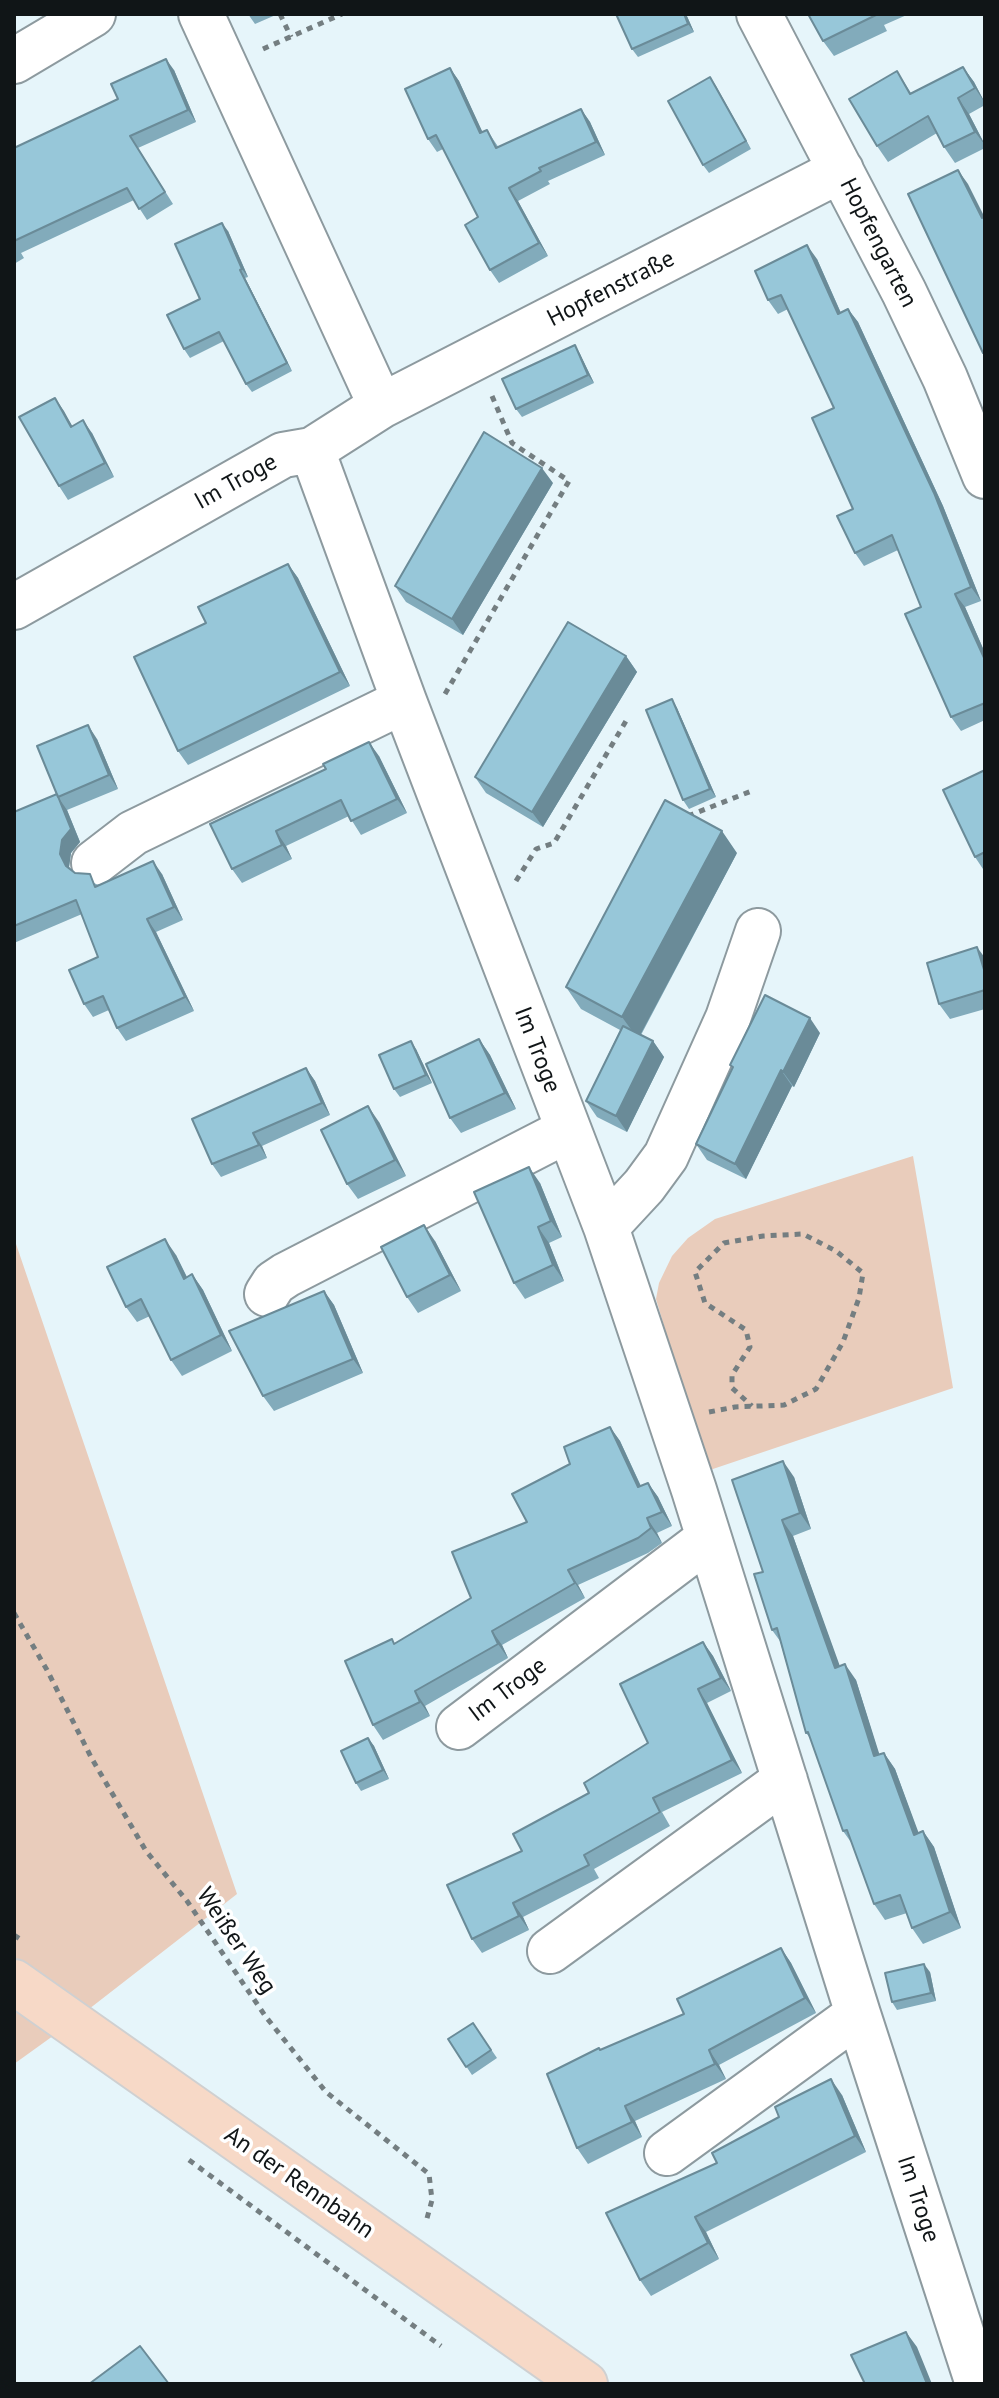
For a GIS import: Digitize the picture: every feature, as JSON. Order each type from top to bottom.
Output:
[{"type":"main road","name":"An der Rennbahn","points":[[14,1982],[585,2384]]},
{"type":"street","points":[[14,61],[93,14]]},
{"type":"street","points":[[201,14],[381,406]]},
{"type":"street","name":"Hopfengarten","points":[[759,14],[945,378],[985,476]]},
{"type":"street","name":"Hopfenstraße","points":[[312,450],[381,406],[841,170]]},
{"type":"street","name":"Im Troge","points":[[14,607],[283,455],[312,450],[411,720],[606,1227],[709,1538],[978,2384]]},
{"type":"street","points":[[94,863],[133,833],[411,720]]},
{"type":"street","points":[[606,1227],[644,1186],[666,1156],[728,1018],[758,931]]},
{"type":"street","points":[[267,1294],[274,1283],[286,1275],[568,1130]]},
{"type":"street","name":"Im Troge","points":[[459,1727],[709,1538]]},
{"type":"street","points":[[550,1951],[785,1780]]},
{"type":"street","points":[[667,2153],[858,2014]]},
{"type":"path","points":[[280,14],[291,37]]},
{"type":"path","points":[[322,14],[326,21]]},
{"type":"path","points":[[225,66],[342,14]]},
{"type":"path","points":[[411,720],[569,481],[512,443],[475,359]]},
{"type":"path","points":[[490,925],[536,849],[554,843],[626,721]]},
{"type":"path","points":[[675,821],[754,790]]},
{"type":"path","points":[[669,1420],[735,1407],[784,1405],[816,1389],[843,1342],[859,1298],[863,1273],[836,1251],[803,1234],[763,1236],[724,1243],[695,1272],[705,1303],[746,1330],[750,1347],[732,1375],[732,1388],[752,1406]]},
{"type":"path","name":"Weißer Weg","points":[[14,1613],[92,1759],[146,1851],[187,1901],[266,2017],[326,2092],[429,2174],[432,2200],[425,2227],[410,2260]]},
{"type":"path","points":[[178,2152],[441,2346]]},
{"type":"shaded area","points":[[913,1156],[953,1388],[707,1471],[656,1299],[659,1283],[672,1256],[688,1238],[715,1219]]},
{"type":"shaded area","points":[[14,1238],[237,1894],[14,2064]]},
{"type":"building","points":[[616,14],[684,14],[688,24],[632,49]]},
{"type":"building","points":[[808,14],[876,14],[876,15],[823,41]]},
{"type":"building","points":[[166,59],[188,110],[130,136],[165,192],[139,209],[127,188],[14,241],[14,148],[118,99],[111,84]]},
{"type":"building","points":[[963,67],[975,88],[958,98],[975,132],[944,147],[928,116],[877,146],[849,99],[897,71],[910,94]]},
{"type":"building","points":[[450,68],[480,133],[487,130],[496,148],[581,109],[596,142],[539,168],[541,171],[509,188],[539,243],[490,270],[465,225],[478,217],[436,135],[428,139],[405,89]]},
{"type":"building","points":[[710,77],[746,141],[703,165],[668,101]]},
{"type":"building","points":[[958,170],[982,218],[985,216],[983,353],[908,194]]},
{"type":"building","points":[[222,223],[240,270],[287,363],[246,384],[219,332],[184,349],[167,315],[200,299],[175,244]]},
{"type":"building","points":[[807,245],[838,314],[848,309],[934,493],[971,587],[955,594],[985,660],[985,703],[951,717],[905,614],[921,607],[892,535],[855,553],[837,516],[853,509],[812,418],[834,408],[781,295],[768,300],[755,271]]},
{"type":"building","points":[[575,345],[588,375],[516,409],[502,379]]},
{"type":"building","points":[[55,398],[71,427],[83,420],[105,463],[59,486],[19,417]]},
{"type":"building","points":[[484,432],[542,468],[452,619],[395,586]]},
{"type":"building","points":[[288,564],[340,672],[178,751],[134,657],[206,623],[198,607]]},
{"type":"building","points":[[568,622],[626,656],[532,812],[475,777]]},
{"type":"building","points":[[672,699],[710,789],[683,800],[646,710]]},
{"type":"building","points":[[88,725],[109,775],[58,797],[37,746]]},
{"type":"building","points":[[369,742],[397,799],[351,821],[341,800],[276,831],[282,845],[232,869],[210,824],[326,769],[323,764]]},
{"type":"building","points":[[985,770],[985,852],[975,857],[943,790]]},
{"type":"building","points":[[57,794],[71,829],[62,840],[60,854],[66,866],[75,873],[90,874],[95,887],[153,861],[174,907],[147,919],[185,997],[117,1028],[103,996],[84,1004],[69,970],[98,957],[76,900],[14,926],[14,812]]},
{"type":"building","points":[[665,800],[722,831],[622,1017],[566,987]]},
{"type":"building","points":[[977,947],[985,973],[985,990],[939,1004],[927,963]]},
{"type":"building","points":[[765,995],[810,1018],[735,1164],[696,1144]]},
{"type":"building","points":[[623,1026],[653,1041],[616,1116],[586,1101]]},
{"type":"building","points":[[479,1039],[505,1093],[450,1118],[426,1064]]},
{"type":"building","points":[[411,1041],[426,1075],[394,1089],[379,1055]]},
{"type":"building","points":[[306,1068],[322,1103],[253,1133],[259,1145],[212,1164],[192,1119]]},
{"type":"building","points":[[368,1106],[395,1160],[347,1184],[321,1130]]},
{"type":"building","points":[[529,1167],[551,1221],[538,1227],[553,1265],[514,1283],[474,1192]]},
{"type":"building","points":[[424,1225],[450,1275],[407,1297],[381,1247]]},
{"type":"building","points":[[165,1239],[184,1279],[192,1274],[221,1335],[171,1360],[141,1299],[126,1307],[107,1267]]},
{"type":"building","points":[[324,1291],[353,1359],[263,1396],[229,1331]]},
{"type":"building","points":[[610,1427],[638,1487],[648,1483],[662,1512],[647,1518],[651,1528],[638,1538],[568,1570],[575,1583],[492,1631],[498,1644],[415,1691],[420,1702],[373,1725],[345,1661],[392,1639],[394,1644],[471,1598],[452,1552],[527,1522],[512,1494],[570,1464],[564,1447]]},
{"type":"building","points":[[783,1461],[800,1513],[782,1520],[835,1668],[845,1664],[874,1756],[884,1753],[914,1835],[923,1831],[950,1912],[912,1928],[900,1895],[874,1904],[806,1733],[777,1628],[772,1630],[754,1574],[763,1572],[732,1480]]},
{"type":"building","points":[[703,1642],[721,1678],[698,1689],[732,1760],[653,1798],[660,1812],[584,1855],[589,1865],[513,1903],[519,1916],[472,1939],[447,1885],[522,1851],[513,1834],[589,1793],[584,1783],[648,1743],[620,1684]]},
{"type":"building","points":[[368,1738],[383,1770],[356,1783],[341,1751]]},
{"type":"building","points":[[781,1948],[805,1998],[709,2050],[715,2064],[625,2106],[632,2122],[577,2148],[547,2074],[599,2048],[684,2014],[677,1999]]},
{"type":"building","points":[[924,1964],[931,1993],[892,2002],[885,1973]]},
{"type":"building","points":[[473,2023],[491,2050],[466,2067],[448,2039]]},
{"type":"building","points":[[831,2079],[855,2136],[695,2217],[708,2243],[640,2280],[606,2213],[717,2163],[712,2153],[779,2117],[775,2107]]},
{"type":"building","points":[[906,2332],[927,2384],[865,2384],[851,2355]]},
{"type":"building","points":[[140,2346],[169,2384],[89,2384]]}]
